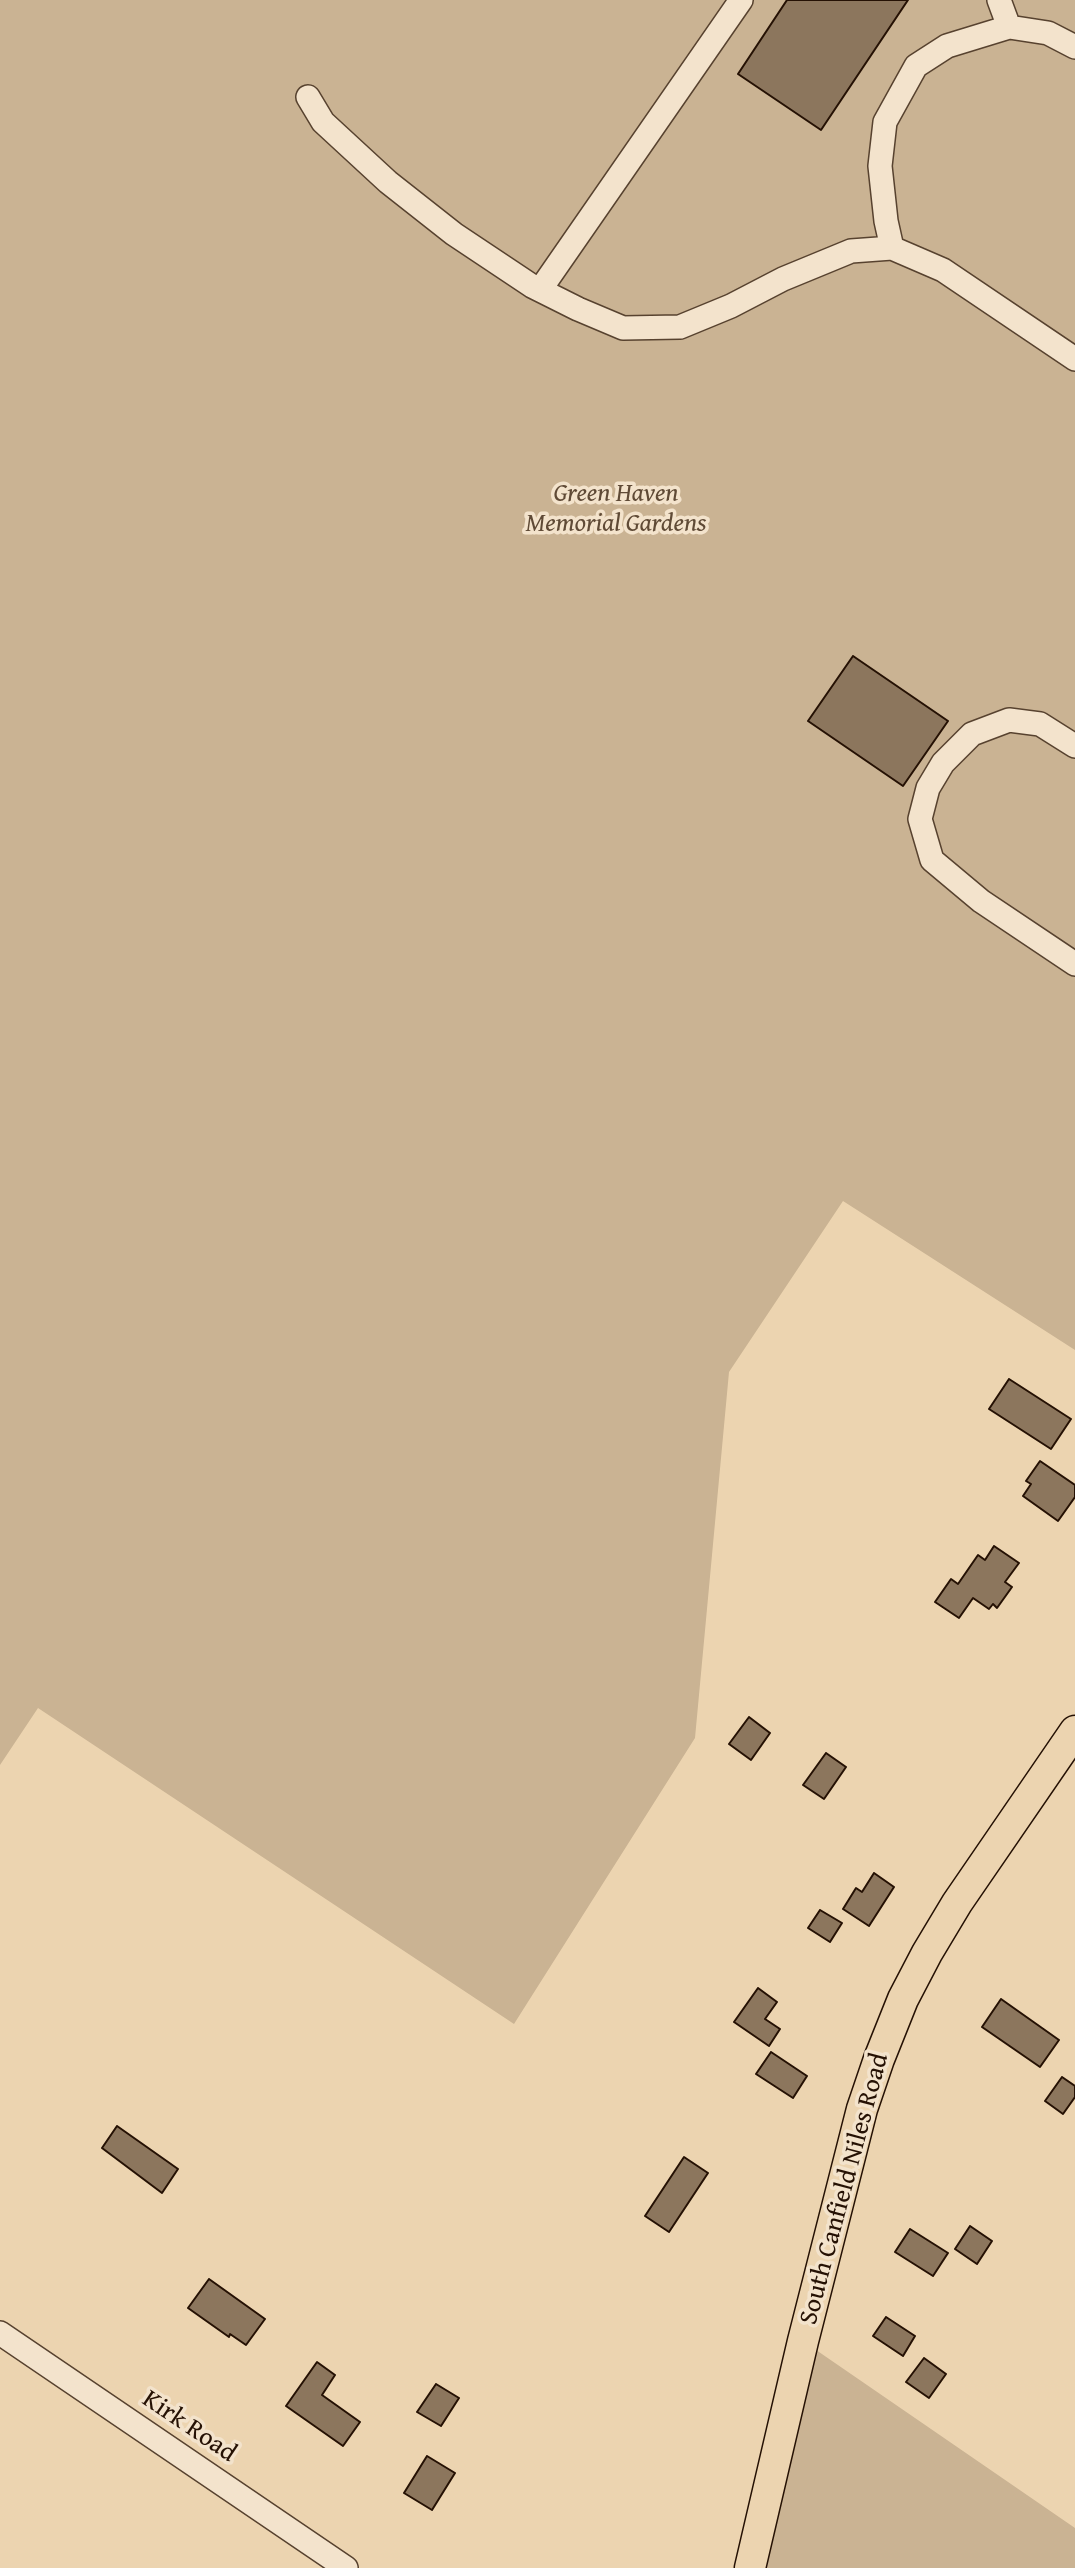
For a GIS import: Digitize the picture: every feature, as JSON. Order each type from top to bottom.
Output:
[{"type":"main road","name":"South Canfield Niles Road","points":[[750,2568],[852,2148],[879,2059],[927,1953],[966,1890],[1075,1731]]},
{"type":"street","points":[[540,290],[741,0]]},
{"type":"street","points":[[999,0],[1010,27]]},
{"type":"street","points":[[892,248],[880,166],[885,122],[916,66],[947,46],[1010,27],[1048,33],[1075,47]]},
{"type":"street","points":[[308,97],[323,122],[388,182],[454,234],[540,290],[622,328],[680,327],[851,251],[892,248],[943,270],[1075,359]]},
{"type":"street","points":[[1075,746],[1040,724],[1009,720],[972,734],[943,763],[928,788],[920,820],[932,860],[981,901],[1075,964]]},
{"type":"street","name":"Kirk Road","points":[[0,2333],[346,2568]]},
{"type":"green space","name":"Green Haven Memorial Gardens","points":[[0,0],[1075,0],[1075,1350],[843,1201],[729,1372],[695,1738],[514,2024],[38,1708],[0,1765]]},
{"type":"green space","points":[[803,2341],[1075,2528],[1075,2568],[751,2568]]},
{"type":"building","points":[[787,0],[908,0],[821,130],[738,74]]},
{"type":"building","points":[[853,656],[948,721],[903,786],[808,721]]},
{"type":"building","points":[[1009,1379],[1071,1419],[1051,1449],[989,1409]]},
{"type":"building","points":[[1040,1461],[1075,1485],[1075,1497],[1058,1521],[1023,1496],[1031,1484],[1026,1481]]},
{"type":"building","points":[[994,1546],[1019,1563],[1005,1582],[1012,1587],[997,1608],[993,1604],[989,1609],[973,1598],[959,1618],[935,1602],[951,1579],[958,1584],[978,1555],[985,1560]]},
{"type":"building","points":[[749,1717],[770,1733],[751,1760],[729,1744]]},
{"type":"building","points":[[826,1753],[846,1767],[824,1799],[803,1785]]},
{"type":"building","points":[[874,1873],[894,1887],[869,1926],[843,1909],[856,1888],[862,1892]]},
{"type":"building","points":[[820,1910],[842,1923],[830,1942],[808,1928]]},
{"type":"building","points":[[758,1988],[777,2002],[765,2019],[780,2029],[769,2046],[734,2022]]},
{"type":"building","points":[[1001,1999],[1059,2040],[1040,2067],[982,2027]]},
{"type":"building","points":[[771,2052],[807,2076],[793,2098],[756,2074]]},
{"type":"building","points":[[1062,2077],[1075,2086],[1075,2097],[1063,2114],[1045,2101]]},
{"type":"building","points":[[117,2126],[178,2169],[162,2193],[102,2148]]},
{"type":"building","points":[[684,2157],[708,2173],[669,2232],[645,2216]]},
{"type":"building","points":[[970,2226],[992,2241],[977,2264],[955,2249]]},
{"type":"building","points":[[910,2229],[948,2253],[933,2276],[895,2252]]},
{"type":"building","points":[[209,2279],[265,2319],[246,2345],[230,2334],[229,2337],[188,2308]]},
{"type":"building","points":[[886,2317],[915,2336],[903,2356],[873,2336]]},
{"type":"building","points":[[924,2358],[946,2374],[929,2398],[906,2382]]},
{"type":"building","points":[[317,2362],[335,2375],[322,2395],[360,2422],[343,2446],[286,2406]]},
{"type":"building","points":[[436,2384],[459,2398],[441,2426],[417,2412]]},
{"type":"building","points":[[427,2456],[455,2473],[432,2510],[404,2493]]}]
